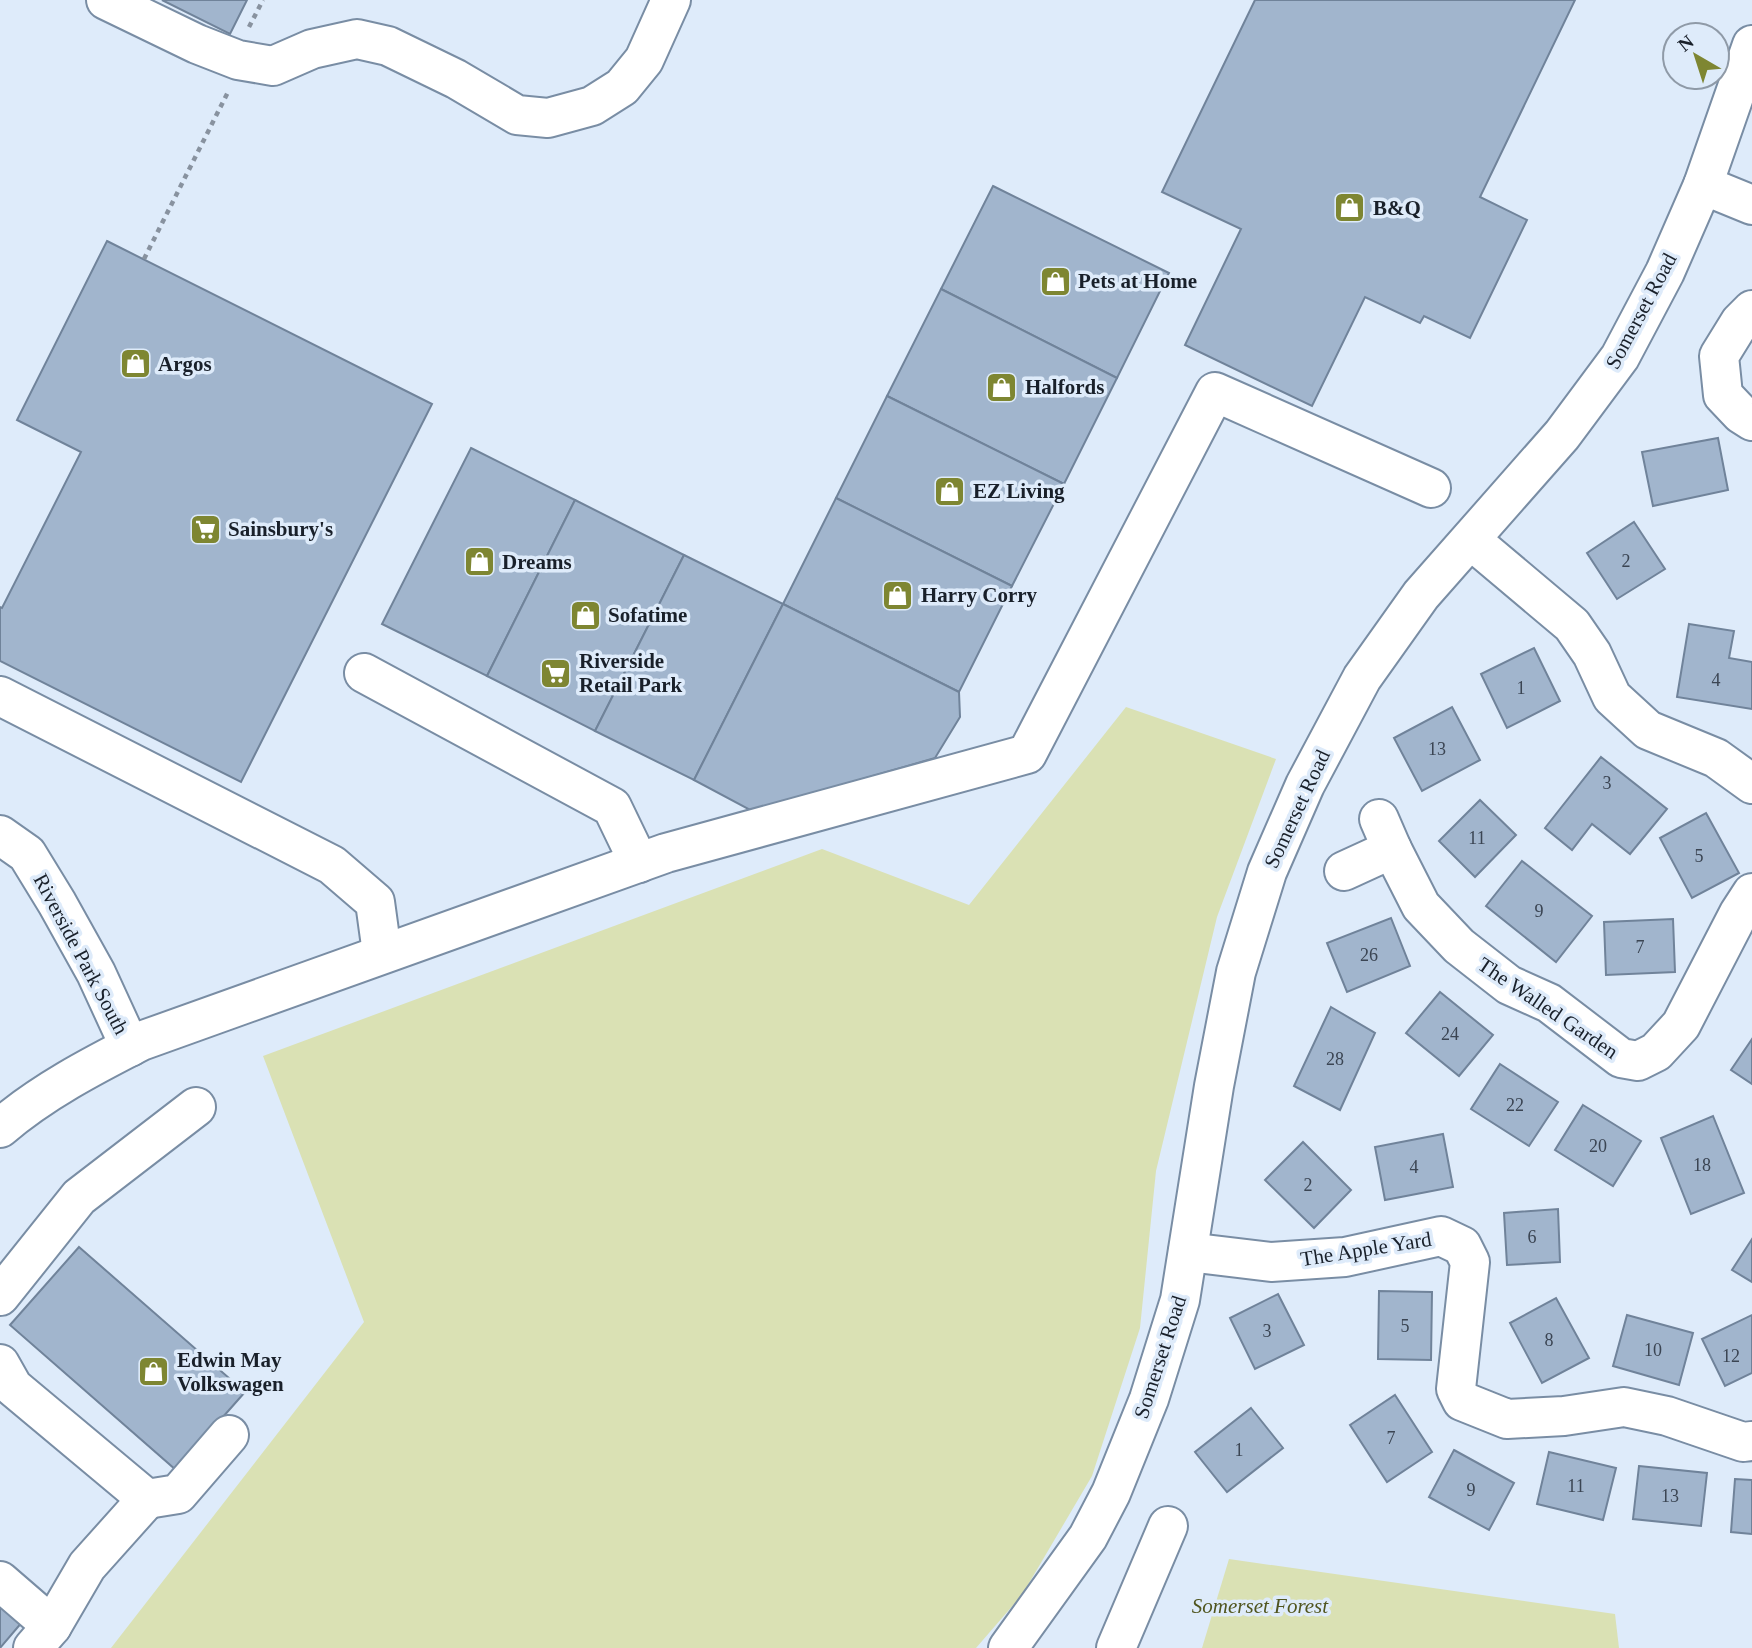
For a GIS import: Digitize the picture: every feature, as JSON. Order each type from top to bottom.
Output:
[{"type":"street","points":[[106,0],[197,44],[238,60],[273,66],[312,49],[357,38],[388,46],[456,79],[517,115],[548,118],[592,106],[622,87],[644,60],[671,0]]},
{"type":"street","name":"Somerset Road","points":[[1008,1648],[1088,1537],[1111,1493],[1149,1399],[1180,1300],[1214,1086],[1236,972],[1267,872],[1305,785],[1362,678],[1421,594],[1562,435],[1620,357],[1665,272],[1703,185],[1752,45]]},
{"type":"street","points":[[1703,185],[1752,205]]},
{"type":"street","points":[[1752,310],[1740,322],[1719,356],[1723,395],[1741,414],[1752,421]]},
{"type":"street","points":[[0,1128],[35,1100],[130,1047],[383,953],[639,863],[1027,754],[1215,393],[1431,488]]},
{"type":"street","points":[[1471,540],[1572,625],[1592,654],[1612,697],[1648,730],[1716,758],[1752,784]]},
{"type":"street","points":[[364,673],[612,807],[639,863]]},
{"type":"street","points":[[0,696],[332,865],[375,902],[383,953]]},
{"type":"street","name":"The Walled Garden","points":[[1344,871],[1385,834],[1422,906],[1459,946],[1509,985],[1549,1003],[1620,1058],[1638,1061],[1656,1052],[1681,1025],[1752,893]]},
{"type":"street","name":"Riverside Park South","points":[[0,835],[26,854],[57,903],[96,974],[130,1047]]},
{"type":"street","points":[[0,1296],[79,1197],[196,1107]]},
{"type":"street","name":"The Apple Yard","points":[[1188,1252],[1271,1262],[1345,1257],[1441,1236],[1462,1246],[1470,1262],[1456,1389],[1462,1401],[1507,1419],[1564,1416],[1623,1407],[1667,1416],[1743,1442],[1752,1441]]},
{"type":"street","points":[[0,1364],[13,1387],[147,1499]]},
{"type":"street","points":[[0,1581],[43,1637],[87,1566],[147,1499],[178,1494],[229,1435]]},
{"type":"street","points":[[1116,1648],[1168,1526]]},
{"type":"path","points":[[144,259],[228,91],[244,37],[263,0]]},
{"type":"green space","points":[[1126,707],[1276,759],[1217,917],[1156,1171],[1140,1328],[1092,1476],[1022,1595],[976,1648],[111,1648],[364,1322],[263,1056],[822,849],[969,905]]},
{"type":"green space","name":"Somerset Forest","points":[[1229,1559],[1615,1614],[1619,1648],[1202,1648]]},
{"type":"building","points":[[162,0],[247,0],[230,34]]},
{"type":"building","name":"B&Q","points":[[1255,0],[1575,0],[1480,197],[1527,220],[1470,338],[1424,316],[1420,323],[1365,297],[1312,406],[1185,345],[1241,229],[1162,192]]},
{"type":"building","name":"Pets at Home","points":[[993,186],[1169,273],[1117,378],[941,289]]},
{"type":"building","name":"Sainsbury's","points":[[107,241],[432,404],[241,782],[0,661],[0,607],[2,608],[81,452],[17,420]]},
{"type":"building","name":"Halfords","points":[[941,289],[1117,378],[1064,484],[887,396]]},
{"type":"building","name":"EZ Living","points":[[887,396],[1064,484],[1012,586],[836,498]]},
{"type":"building","points":[[1718,438],[1728,490],[1653,506],[1642,452]]},
{"type":"building","name":"Dreams","points":[[471,448],[575,500],[487,676],[382,624]]},
{"type":"building","name":"Harry Corry","points":[[836,498],[1012,586],[959,692],[783,604]]},
{"type":"building","name":"Sofatime","points":[[575,500],[684,555],[595,731],[487,676]]},
{"type":"building","points":[[1634,522],[1665,569],[1617,599],[1587,553]]},
{"type":"building","points":[[684,555],[783,604],[694,780],[595,731]]},
{"type":"building","points":[[783,604],[959,692],[960,717],[935,758],[752,811],[694,780]]},
{"type":"building","points":[[1689,624],[1734,631],[1729,658],[1752,662],[1752,709],[1677,697]]},
{"type":"building","points":[[1534,648],[1560,701],[1507,728],[1481,674]]},
{"type":"building","points":[[1452,707],[1480,760],[1422,791],[1394,738]]},
{"type":"building","points":[[1601,757],[1667,809],[1630,854],[1592,824],[1572,850],[1545,828]]},
{"type":"building","points":[[1480,800],[1516,835],[1475,877],[1439,841]]},
{"type":"building","points":[[1706,813],[1739,873],[1692,898],[1660,838]]},
{"type":"building","points":[[1522,861],[1592,916],[1556,962],[1486,906]]},
{"type":"building","points":[[1391,918],[1410,966],[1347,992],[1327,943]]},
{"type":"building","points":[[1673,919],[1675,972],[1606,975],[1604,922]]},
{"type":"building","points":[[1440,992],[1493,1035],[1459,1076],[1406,1033]]},
{"type":"building","points":[[1331,1007],[1375,1033],[1340,1110],[1294,1086]]},
{"type":"building","points":[[1752,1039],[1752,1084],[1731,1070]]},
{"type":"building","points":[[1500,1064],[1558,1102],[1529,1146],[1471,1109]]},
{"type":"building","points":[[1583,1105],[1641,1141],[1613,1186],[1555,1150]]},
{"type":"building","points":[[1713,1116],[1744,1193],[1691,1214],[1661,1138]]},
{"type":"building","points":[[1443,1134],[1453,1187],[1385,1200],[1375,1147]]},
{"type":"building","points":[[1303,1142],[1351,1190],[1314,1228],[1265,1180]]},
{"type":"building","points":[[1558,1209],[1560,1262],[1507,1265],[1504,1213]]},
{"type":"building","points":[[1752,1239],[1752,1282],[1732,1270]]},
{"type":"building","points":[[79,1247],[245,1392],[176,1470],[10,1325]]},
{"type":"building","points":[[1379,1291],[1432,1292],[1431,1360],[1378,1359]]},
{"type":"building","points":[[1278,1294],[1304,1345],[1255,1369],[1230,1318]]},
{"type":"building","points":[[1556,1298],[1589,1358],[1542,1383],[1510,1323]]},
{"type":"building","points":[[1627,1315],[1693,1333],[1679,1385],[1613,1366]]},
{"type":"building","points":[[1752,1315],[1752,1373],[1725,1386],[1702,1339]]},
{"type":"building","points":[[1395,1395],[1432,1452],[1387,1482],[1350,1425]]},
{"type":"building","points":[[1251,1408],[1283,1448],[1227,1492],[1195,1452]]},
{"type":"building","points":[[1454,1450],[1514,1483],[1489,1530],[1429,1497]]},
{"type":"building","points":[[1549,1452],[1616,1468],[1603,1520],[1537,1504]]},
{"type":"building","points":[[1639,1466],[1707,1473],[1701,1526],[1633,1519]]},
{"type":"building","points":[[1735,1479],[1752,1480],[1752,1534],[1731,1532]]},
{"type":"building","points":[[0,1600],[23,1621],[0,1648]]},
{"type":"place","name":"B&Q","points":[[1350,208]]},
{"type":"place","name":"Pets at Home","points":[[1055,281]]},
{"type":"place","name":"Argos","points":[[135,364]]},
{"type":"place","name":"Halfords","points":[[1002,387]]},
{"type":"place","name":"EZ Living","points":[[950,491]]},
{"type":"place","name":"Sainsbury's","points":[[205,529]]},
{"type":"place","name":"Dreams","points":[[479,562]]},
{"type":"place","name":"Harry Corry","points":[[898,595]]},
{"type":"place","name":"Sofatime","points":[[585,615]]},
{"type":"place","name":"Riverside Retail Park","points":[[556,673]]},
{"type":"place","name":"Edwin May Volkswagen","points":[[154,1372]]}]
